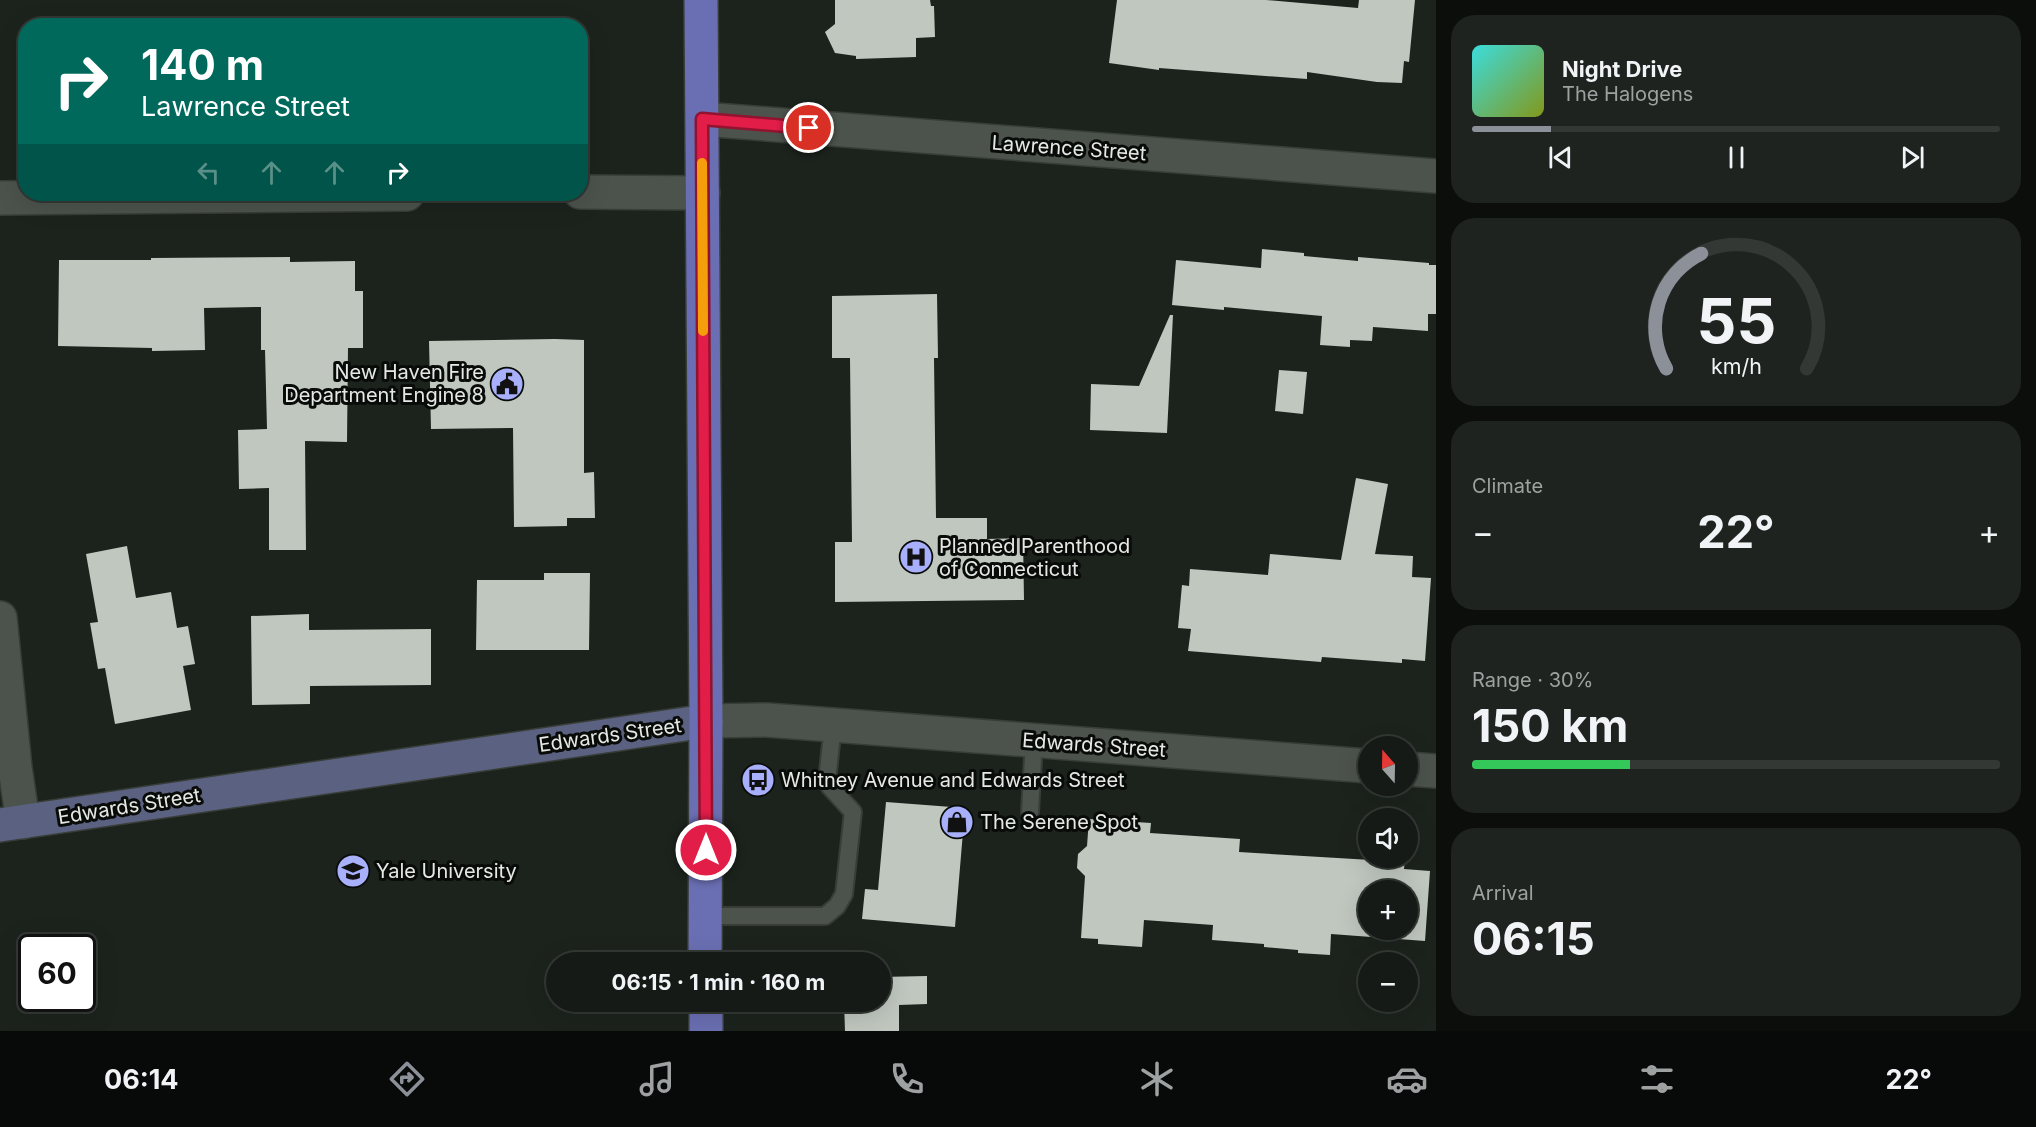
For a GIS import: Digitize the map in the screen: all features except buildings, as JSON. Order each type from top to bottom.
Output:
[{"type":"main road","points":[[701,0],[706,721],[705,952]]},
{"type":"main road","name":"Edwards Street","points":[[12,824],[706,721]]},
{"type":"main road","points":[[706,1012],[706,1031]]},
{"type":"street","name":"Lawrence Street","points":[[702,119],[1436,176]]},
{"type":"street","points":[[588,192],[703,193]]},
{"type":"street","points":[[0,198],[18,198]]},
{"type":"street","points":[[0,618],[15,768],[12,824]]},
{"type":"street","name":"Edwards Street","points":[[706,721],[767,720],[1358,765]]},
{"type":"street","points":[[1418,770],[1436,771]]},
{"type":"lane","points":[[705,916],[825,916],[837,906],[844,894],[853,812],[827,781],[833,725]]},
{"type":"lane","points":[[1030,812],[1034,740]]},
{"type":"slow traffic","points":[[702,163],[703,331]]},
{"type":"place","name":"New Haven Fire Department Engine 8","points":[[507,384]]},
{"type":"place","name":"Planned Parenthood of Connecticut","points":[[916,557]]},
{"type":"place","name":"Whitney Avenue and Edwards Street","points":[[758,780]]},
{"type":"place","name":"The Serene Spot","points":[[957,822]]},
{"type":"place","name":"Yale University","points":[[353,871]]},
{"type":"route","points":[[706,850],[702,119],[809,128]]}]
